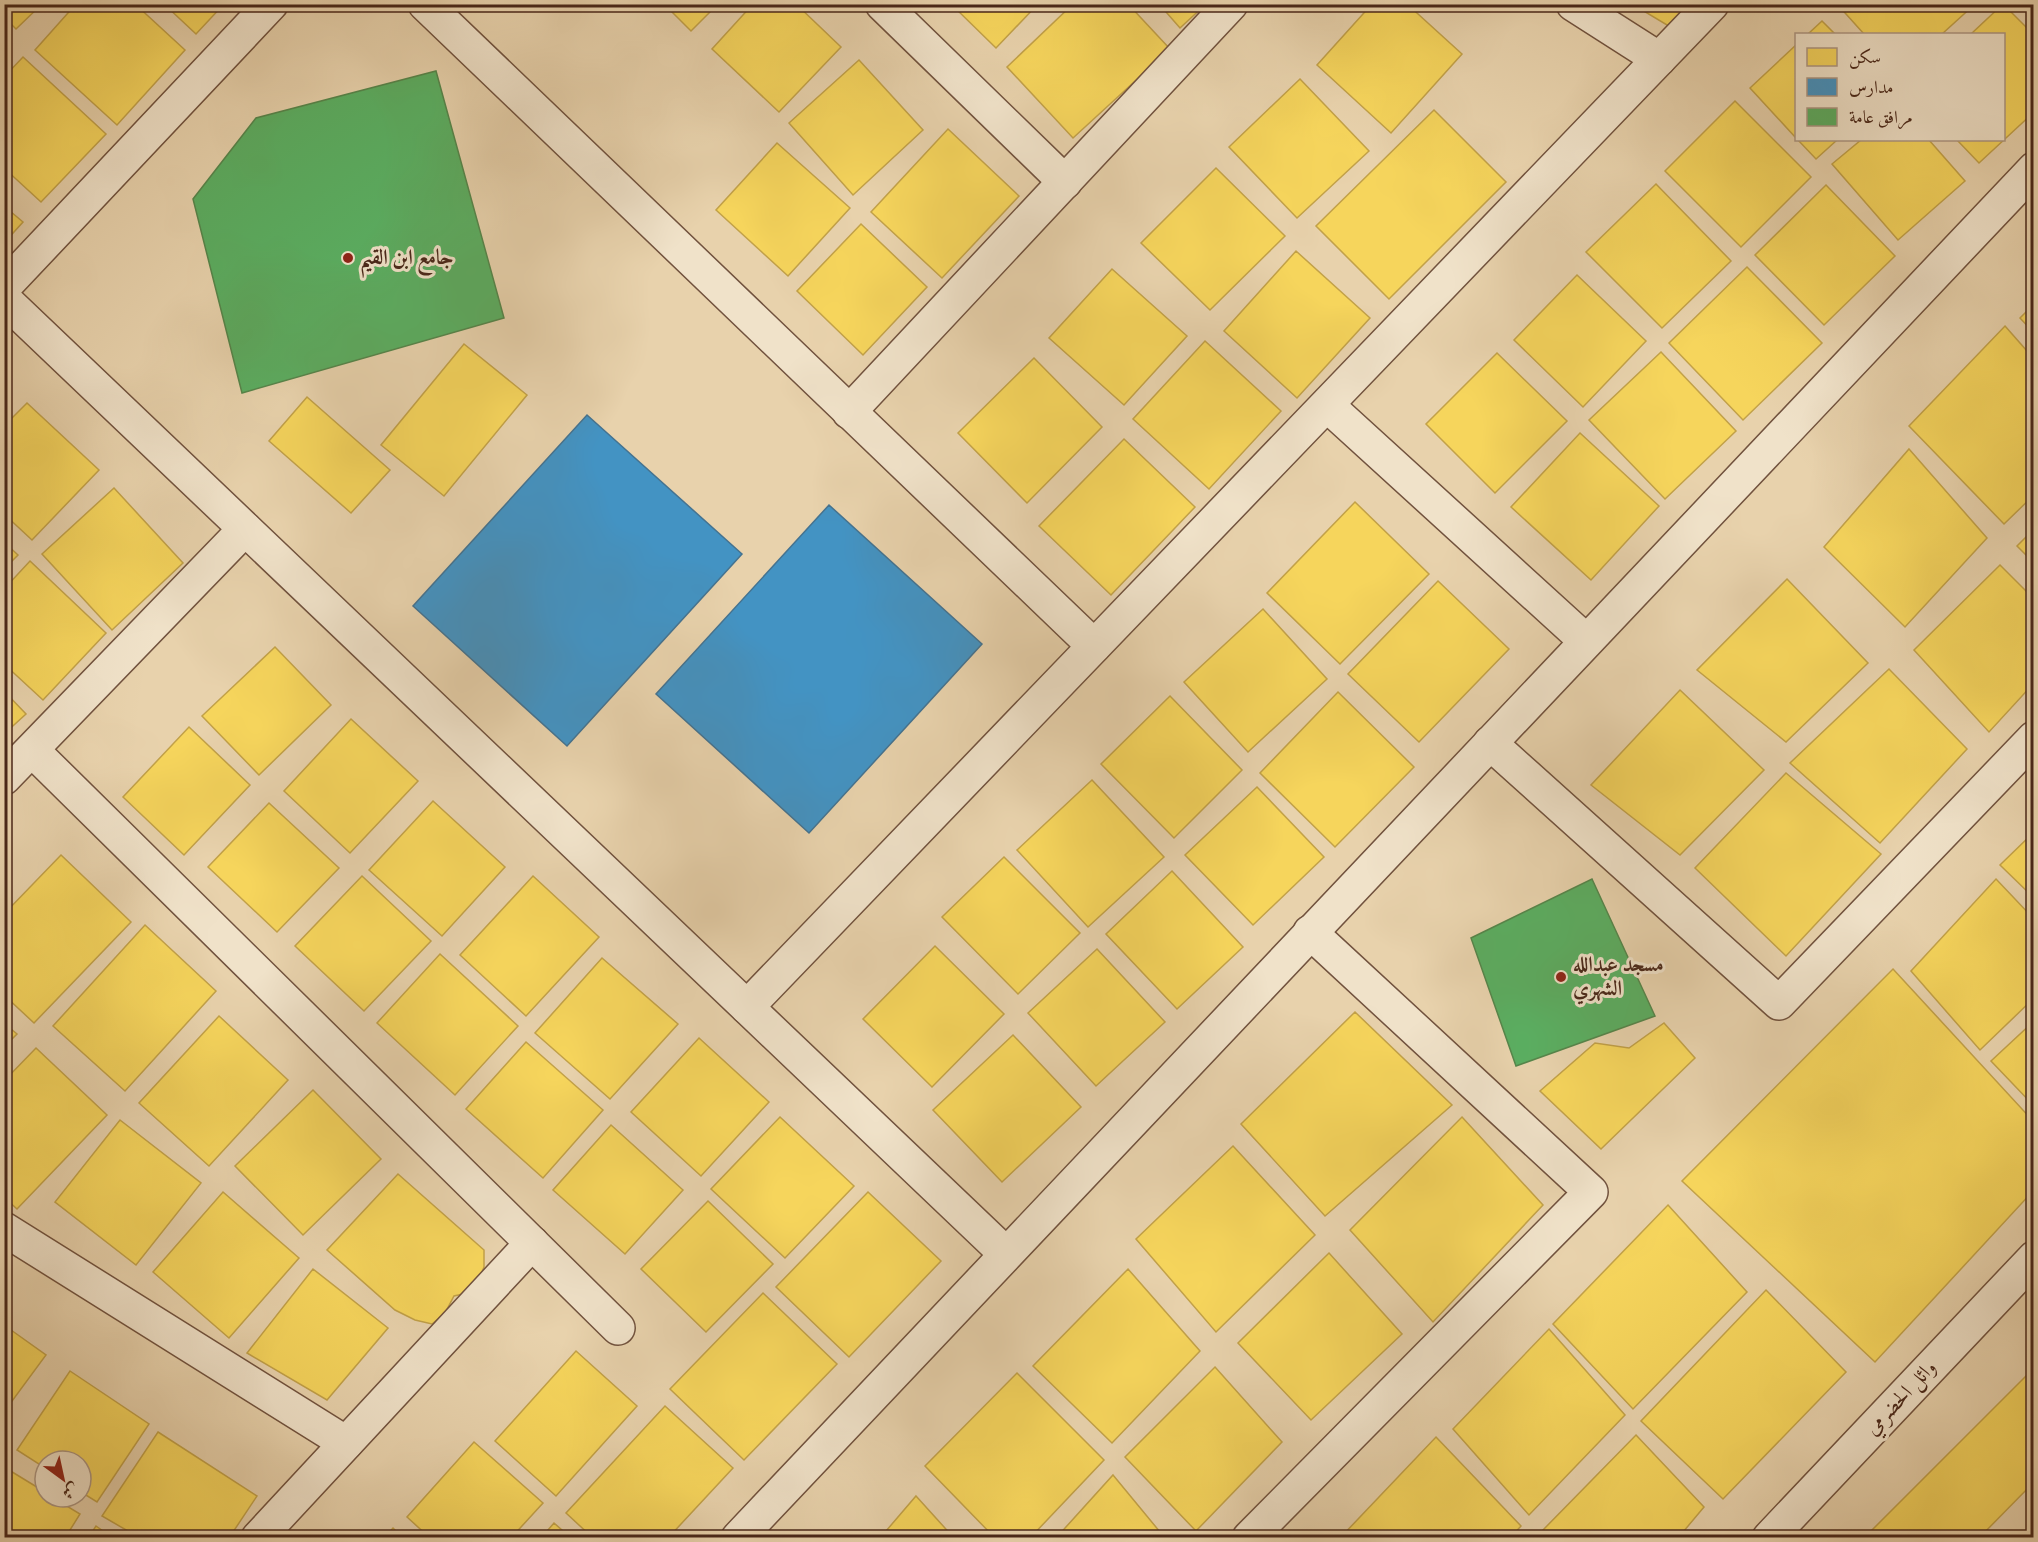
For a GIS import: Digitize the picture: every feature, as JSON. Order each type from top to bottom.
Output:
[{"type":"street","points":[[4,288],[271,4]]},
{"type":"street","points":[[424,4],[1094,646]]},
{"type":"street","points":[[882,4],[1065,182]]},
{"type":"street","points":[[849,412],[1232,4]]},
{"type":"street","points":[[1573,4],[1659,59]]},
{"type":"street","points":[[747,1007],[1712,4]]},
{"type":"street","points":[[738,1538],[2034,168]]},
{"type":"street","points":[[4,299],[1006,1254]]},
{"type":"street","points":[[1327,405],[1586,641]]},
{"type":"street","points":[[4,778],[245,529]]},
{"type":"street","points":[[1490,743],[1779,1003],[2034,738]]},
{"type":"street","points":[[32,750],[618,1329]]},
{"type":"street","points":[[1249,1538],[1591,1192],[1310,932]]},
{"type":"street","points":[[4,1229],[346,1443]]},
{"type":"street","points":[[258,1538],[532,1243]]},
{"type":"street","name":"وائل الحضرمي","points":[[1769,1538],[2034,1258]]},
{"type":"building: سكن","points":[[4,4],[42,4],[16,29],[4,17]]},
{"type":"building: سكن","points":[[76,4],[135,4],[185,50],[117,125],[35,50]]},
{"type":"building: سكن","points":[[164,4],[224,4],[196,34]]},
{"type":"building: سكن","points":[[664,4],[718,4],[691,31]]},
{"type":"building: سكن","points":[[753,4],[796,4],[841,47],[779,112],[712,49]]},
{"type":"building: سكن","points":[[951,4],[1038,4],[996,48]]},
{"type":"building: سكن","points":[[1073,4],[1128,4],[1170,49],[1073,138],[1007,67]]},
{"type":"building: سكن","points":[[1159,4],[1206,4],[1180,28]]},
{"type":"building: سكن","points":[[1372,4],[1407,4],[1462,54],[1391,133],[1317,65]]},
{"type":"building: سكن","points":[[1632,4],[1691,4],[1672,28]]},
{"type":"building: سكن","points":[[1837,4],[1975,4],[1943,33],[1863,33]]},
{"type":"building: سكن","points":[[2003,4],[2034,35],[2034,112],[2005,139],[2005,33],[1972,33]]},
{"type":"building: سكن","points":[[1822,21],[1834,33],[1809,33]]},
{"type":"building: سكن","points":[[1795,46],[1795,137],[1750,88]]},
{"type":"building: سكن","points":[[23,57],[106,134],[41,202],[4,168],[4,77]]},
{"type":"building: سكن","points":[[859,60],[923,130],[853,195],[789,123]]},
{"type":"building: سكن","points":[[1300,79],[1369,151],[1297,218],[1229,147]]},
{"type":"building: سكن","points":[[1735,101],[1811,177],[1741,247],[1665,171]]},
{"type":"building: سكن","points":[[1434,110],[1506,182],[1389,299],[1316,226]]},
{"type":"building: سكن","points":[[948,129],[1019,196],[942,278],[871,212]]},
{"type":"building: سكن","points":[[1799,141],[1836,141],[1816,159]]},
{"type":"building: سكن","points":[[1860,141],[1930,141],[1965,181],[1898,240],[1832,164]]},
{"type":"building: سكن","points":[[1958,141],[2003,141],[1979,163]]},
{"type":"building: سكن","points":[[777,143],[850,208],[788,276],[716,210]]},
{"type":"building: سكن","points":[[1216,168],[1285,236],[1210,310],[1141,243]]},
{"type":"building: سكن","points":[[1656,184],[1731,261],[1662,328],[1586,252]]},
{"type":"building: سكن","points":[[1826,185],[1895,256],[1824,325],[1755,255]]},
{"type":"building: سكن","points":[[4,206],[23,222],[4,243]]},
{"type":"building: سكن","points":[[861,224],[927,287],[863,355],[797,291]]},
{"type":"building: سكن","points":[[1296,251],[1370,318],[1297,398],[1224,331]]},
{"type":"building: سكن","points":[[1747,267],[1822,343],[1743,420],[1669,343]]},
{"type":"building: سكن","points":[[1112,269],[1187,336],[1124,405],[1049,338]]},
{"type":"building: سكن","points":[[1577,275],[1646,341],[1583,407],[1514,340]]},
{"type":"building: سكن","points":[[2034,304],[2034,333],[2020,318]]},
{"type":"building: سكن","points":[[2005,326],[2034,359],[2034,495],[2004,524],[1909,426]]},
{"type":"building: سكن","points":[[1205,341],[1281,411],[1209,489],[1133,419]]},
{"type":"building: سكن","points":[[464,344],[527,395],[444,496],[381,445]]},
{"type":"building: سكن","points":[[1661,352],[1736,431],[1665,499],[1589,420]]},
{"type":"building: سكن","points":[[1497,353],[1567,421],[1495,493],[1426,424]]},
{"type":"building: سكن","points":[[1034,358],[1102,427],[1027,503],[958,433]]},
{"type":"building: سكن","points":[[307,397],[390,470],[351,513],[269,441]]},
{"type":"building: سكن","points":[[27,403],[99,470],[32,540],[4,514],[4,426]]},
{"type":"building: سكن","points":[[1580,433],[1659,506],[1591,580],[1511,507]]},
{"type":"building: سكن","points":[[1124,439],[1195,507],[1111,595],[1039,526]]},
{"type":"building: سكن","points":[[1909,449],[1987,538],[1905,627],[1824,547]]},
{"type":"building: سكن","points":[[114,488],[183,563],[112,630],[42,554]]},
{"type":"building: سكن","points":[[1355,502],[1429,574],[1340,664],[1267,593]]},
{"type":"building: سكن","points":[[2034,529],[2034,563],[2017,546]]},
{"type":"building: سكن","points":[[4,542],[18,555],[4,569]]},
{"type":"building: سكن","points":[[30,561],[106,633],[43,700],[4,664],[4,589]]},
{"type":"building: سكن","points":[[2000,565],[2034,599],[2034,683],[1989,732],[1914,650]]},
{"type":"building: سكن","points":[[1787,579],[1868,663],[1786,742],[1697,670]]},
{"type":"building: سكن","points":[[1438,581],[1509,649],[1419,742],[1348,674]]},
{"type":"building: سكن","points":[[1263,609],[1327,679],[1248,752],[1184,682]]},
{"type":"building: سكن","points":[[275,647],[331,705],[259,775],[202,716]]},
{"type":"building: سكن","points":[[1889,669],[1967,749],[1880,843],[1790,763]]},
{"type":"building: سكن","points":[[1680,690],[1764,770],[1680,855],[1591,785]]},
{"type":"building: سكن","points":[[4,691],[26,714],[4,734]]},
{"type":"building: سكن","points":[[1338,692],[1414,767],[1335,847],[1260,773]]},
{"type":"building: سكن","points":[[1170,696],[1242,770],[1174,838],[1101,764]]},
{"type":"building: سكن","points":[[351,719],[418,781],[350,853],[284,791]]},
{"type":"building: سكن","points":[[189,727],[250,785],[184,855],[123,797]]},
{"type":"building: سكن","points":[[1786,773],[1881,854],[1786,956],[1695,868]]},
{"type":"building: سكن","points":[[1092,780],[1164,857],[1088,927],[1017,850]]},
{"type":"building: سكن","points":[[1257,787],[1324,857],[1253,925],[1185,855]]},
{"type":"building: سكن","points":[[433,801],[505,867],[442,936],[369,870]]},
{"type":"building: سكن","points":[[269,803],[339,868],[277,932],[208,867]]},
{"type":"building: سكن","points":[[2034,832],[2034,898],[2000,865]]},
{"type":"building: سكن","points":[[61,855],[131,922],[34,1023],[4,995],[4,914]]},
{"type":"building: سكن","points":[[1004,857],[1080,933],[1018,994],[942,917]]},
{"type":"building: سكن","points":[[1172,871],[1243,947],[1177,1009],[1106,934]]},
{"type":"building: سكن","points":[[362,876],[431,941],[364,1011],[295,946]]},
{"type":"building: سكن","points":[[533,876],[599,937],[526,1016],[460,955]]},
{"type":"building: سكن","points":[[1996,879],[2034,919],[2034,998],[1980,1050],[1911,971]]},
{"type":"building: سكن","points":[[145,925],[216,991],[125,1091],[53,1026]]},
{"type":"building: سكن","points":[[935,946],[1004,1014],[932,1087],[863,1019]]},
{"type":"building: سكن","points":[[1097,949],[1165,1022],[1096,1086],[1028,1013]]},
{"type":"building: سكن","points":[[440,954],[518,1026],[455,1095],[377,1023]]},
{"type":"building: سكن","points":[[602,958],[678,1024],[610,1099],[535,1033]]},
{"type":"building: سكن","points":[[1893,969],[2034,1122],[2034,1190],[1875,1362],[1682,1181]]},
{"type":"building: سكن","points":[[1355,1012],[1452,1105],[1325,1216],[1241,1124]]},
{"type":"building: سكن","points":[[219,1016],[288,1080],[209,1166],[139,1103]]},
{"type":"building: سكن","points":[[2034,1021],[2034,1106],[1991,1061]]},
{"type":"building: سكن","points":[[4,1023],[17,1034],[4,1047]]},
{"type":"building: سكن","points":[[1664,1023],[1695,1058],[1601,1149],[1540,1091],[1595,1043],[1629,1048]]},
{"type":"building: سكن","points":[[1013,1035],[1081,1107],[1002,1182],[933,1110]]},
{"type":"building: سكن","points":[[699,1038],[769,1102],[701,1176],[631,1112]]},
{"type":"building: سكن","points":[[526,1042],[603,1110],[543,1178],[466,1109]]},
{"type":"building: سكن","points":[[36,1048],[107,1115],[17,1209],[4,1197],[4,1081]]},
{"type":"building: سكن","points":[[313,1090],[381,1159],[303,1235],[235,1166]]},
{"type":"building: سكن","points":[[780,1117],[854,1186],[785,1258],[711,1189]]},
{"type":"building: سكن","points":[[1462,1117],[1543,1205],[1433,1322],[1350,1230]]},
{"type":"building: سكن","points":[[120,1120],[201,1183],[136,1265],[55,1202]]},
{"type":"building: سكن","points":[[611,1125],[683,1190],[625,1254],[553,1190]]},
{"type":"building: سكن","points":[[1233,1146],[1315,1235],[1216,1332],[1136,1239]]},
{"type":"building: سكن","points":[[398,1174],[484,1250],[484,1267],[478,1282],[463,1294],[454,1296],[445,1313],[432,1324],[415,1320],[395,1310],[327,1250]]},
{"type":"building: سكن","points":[[223,1192],[299,1258],[229,1338],[153,1272]]},
{"type":"building: سكن","points":[[868,1192],[941,1261],[849,1357],[776,1287]]},
{"type":"building: سكن","points":[[708,1201],[773,1264],[706,1332],[641,1269]]},
{"type":"building: سكن","points":[[1668,1205],[1747,1292],[1633,1409],[1553,1324]]},
{"type":"building: سكن","points":[[1329,1253],[1402,1334],[1311,1420],[1238,1343]]},
{"type":"building: سكن","points":[[313,1269],[388,1328],[327,1400],[247,1353]]},
{"type":"building: سكن","points":[[1128,1269],[1200,1351],[1112,1443],[1033,1366]]},
{"type":"building: سكن","points":[[1766,1290],[1846,1372],[1723,1499],[1641,1421]]},
{"type":"building: سكن","points":[[763,1293],[837,1364],[744,1460],[670,1389]]},
{"type":"building: سكن","points":[[4,1325],[46,1355],[4,1412]]},
{"type":"building: سكن","points":[[1549,1329],[1625,1415],[1529,1515],[1453,1429]]},
{"type":"building: سكن","points":[[576,1351],[637,1406],[556,1496],[495,1441]]},
{"type":"building: سكن","points":[[1215,1367],[1282,1442],[1196,1531],[1125,1457]]},
{"type":"building: سكن","points":[[2034,1368],[2034,1482],[1979,1538],[1864,1538]]},
{"type":"building: سكن","points":[[70,1371],[149,1424],[97,1502],[93,1500],[93,1449],[33,1449],[33,1460],[17,1450]]},
{"type":"building: سكن","points":[[1017,1373],[1104,1460],[1030,1538],[995,1538],[925,1466]]},
{"type":"building: سكن","points":[[665,1406],[733,1468],[668,1538],[593,1538],[566,1513]]},
{"type":"building: سكن","points":[[158,1432],[257,1496],[229,1538],[185,1538],[180,1534],[178,1538],[140,1538],[102,1516]]},
{"type":"building: سكن","points":[[1636,1435],[1704,1507],[1678,1538],[1550,1538],[1543,1530]]},
{"type":"building: سكن","points":[[1436,1437],[1521,1526],[1510,1538],[1340,1538]]},
{"type":"building: سكن","points":[[474,1442],[543,1503],[511,1538],[430,1538],[407,1517]]},
{"type":"building: سكن","points":[[4,1467],[33,1485],[33,1509],[72,1509],[80,1514],[65,1538],[4,1538]]},
{"type":"building: سكن","points":[[1113,1475],[1165,1538],[1056,1538]]},
{"type":"building: سكن","points":[[916,1496],[954,1538],[880,1538]]},
{"type":"building: سكن","points":[[554,1523],[571,1538],[541,1538]]},
{"type":"building: سكن","points":[[96,1526],[113,1538],[88,1538]]},
{"type":"building: سكن","points":[[393,1528],[403,1538],[384,1538]]},
{"type":"building: مدارس","points":[[587,415],[742,554],[567,746],[413,606]]},
{"type":"building: مدارس","points":[[829,505],[982,644],[809,833],[656,694]]},
{"type":"building: مرافق عامة","name":"جامع ابن القيم","points":[[436,71],[504,318],[242,393],[193,199],[256,118]]},
{"type":"building: مرافق عامة","name":"مسجد عبدالله الشهري","points":[[1592,879],[1655,1016],[1516,1066],[1471,938]]},
{"type":"place","name":"جامع ابن القيم","points":[[348,258]]},
{"type":"place","name":"مسجد عبدالله الشهري","points":[[1561,977]]}]
